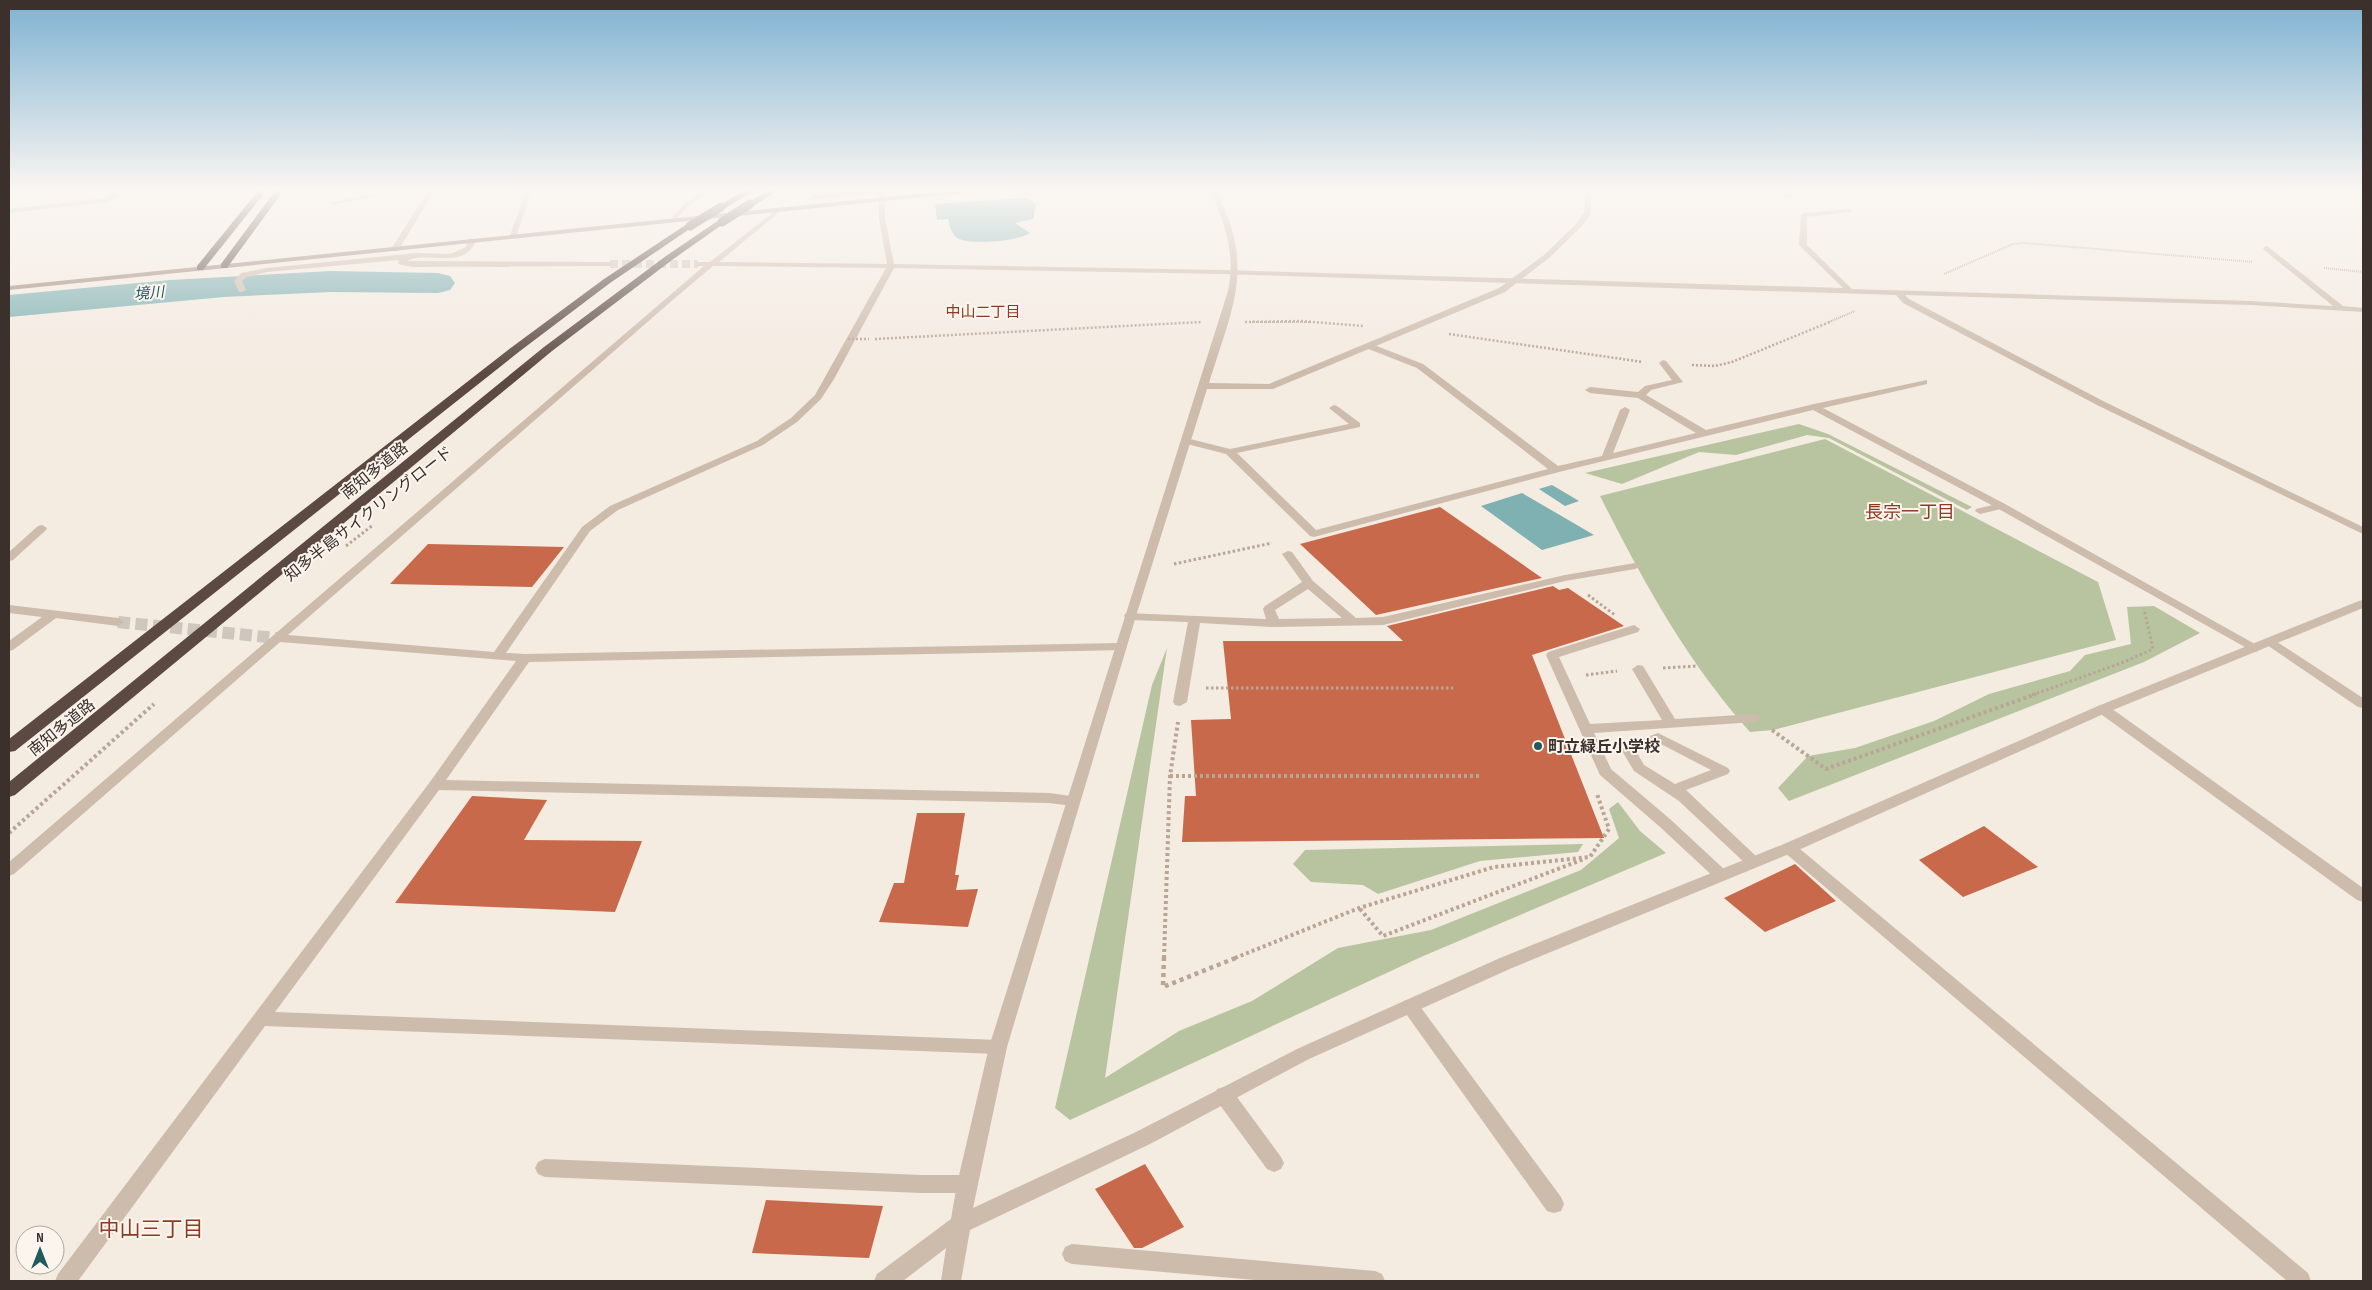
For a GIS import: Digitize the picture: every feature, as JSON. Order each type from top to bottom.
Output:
[{"type":"highway","points":[[200,268],[214,251]]},
{"type":"highway","points":[[224,266],[235,251]]},
{"type":"highway","name":"南知多道路","points":[[9,746],[516,349],[607,281],[652,251]]},
{"type":"highway","name":"南知多道路","points":[[9,791],[548,348],[679,251]]},
{"type":"main road","points":[[9,288],[373,251]]},
{"type":"street","points":[[242,290],[238,281],[244,275],[259,272],[408,257],[454,255],[462,251]]},
{"type":"street","points":[[9,870],[672,296],[729,251]]},
{"type":"street","points":[[498,655],[586,529],[614,508],[760,443],[794,420],[818,397],[830,379],[891,266],[889,251]]},
{"type":"street","points":[[951,1281],[967,1184],[998,1047],[1130,616],[1205,386],[1224,321],[1235,274],[1233,251]]},
{"type":"street","points":[[1205,386],[1270,387],[1515,283],[1551,251]]},
{"type":"street","points":[[1809,251],[1851,292]]},
{"type":"street","points":[[2271,251],[2339,307]]},
{"type":"street","points":[[408,257],[402,260],[402,263],[421,265],[610,264]]},
{"type":"street","points":[[698,264],[891,266],[1235,274],[2339,307],[2363,310]]},
{"type":"street","points":[[1899,293],[1906,301],[2102,404],[2363,531]]},
{"type":"street","points":[[2350,308],[2363,315]]},
{"type":"street","points":[[1369,346],[1420,366],[1556,470]]},
{"type":"street","points":[[1640,395],[1648,388],[1678,382],[1663,364]]},
{"type":"street","points":[[1230,452],[1314,534],[1556,470],[1924,382]]},
{"type":"street","points":[[1590,390],[1640,395],[1704,434]]},
{"type":"street","points":[[1814,407],[2001,506],[2256,648]]},
{"type":"street","points":[[1186,441],[1230,452],[1357,424],[1334,408]]},
{"type":"street","points":[[1606,458],[1624,410]]},
{"type":"street","points":[[1980,510],[2001,506]]},
{"type":"street","points":[[9,558],[42,528]]},
{"type":"street","points":[[1288,554],[1309,583],[1354,622]]},
{"type":"street","points":[[1130,616],[1274,623],[1383,621],[1565,578],[1635,566]]},
{"type":"street","points":[[1274,623],[1269,609],[1309,583]]},
{"type":"street","points":[[884,1281],[896,1274],[962,1223],[1144,1138],[1303,1054],[1506,963],[1788,848],[2103,709],[2363,604]]},
{"type":"street","points":[[9,609],[51,616],[118,622]]},
{"type":"street","points":[[9,647],[51,616]]},
{"type":"street","points":[[1180,702],[1195,619]]},
{"type":"street","points":[[1634,629],[1552,655],[1605,772],[1665,823],[1721,875]]},
{"type":"street","points":[[276,638],[526,658],[1121,647]]},
{"type":"street","points":[[2271,642],[2363,704]]},
{"type":"street","points":[[65,1281],[435,785],[526,658]]},
{"type":"street","points":[[1638,669],[1671,723]]},
{"type":"street","points":[[2103,709],[2363,896]]},
{"type":"street","points":[[1586,729],[1756,718]]},
{"type":"street","points":[[1684,797],[1639,768],[1628,749],[1658,738],[1723,771],[1676,789],[1754,862]]},
{"type":"street","points":[[435,785],[1019,798],[1073,801]]},
{"type":"street","points":[[1788,848],[2301,1280]]},
{"type":"street","points":[[1410,1006],[1554,1204]]},
{"type":"street","points":[[260,1020],[998,1047]]},
{"type":"street","points":[[1224,1095],[1274,1162]]},
{"type":"street","points":[[545,1168],[922,1184],[967,1184]]},
{"type":"street","points":[[1072,1254],[1328,1280],[1375,1281]]},
{"type":"path","points":[[848,339],[1224,321]]},
{"type":"path","name":"知多半島サイクリングロード","points":[[338,552],[377,522]]},
{"type":"path","points":[[1174,564],[1314,534]]},
{"type":"path","points":[[1565,578],[1634,629]]},
{"type":"path","points":[[1756,718],[1826,769],[2124,662],[2153,649],[2143,602]]},
{"type":"path","points":[[1182,688],[1453,688]]},
{"type":"path","points":[[9,833],[158,701]]},
{"type":"path","points":[[1180,702],[1170,776],[1163,987],[1359,908],[1494,867],[1590,857]]},
{"type":"path","points":[[1359,908],[1383,936],[1590,857],[1609,829],[1596,795],[1605,772]]},
{"type":"path","points":[[1170,776],[1480,776]]},
{"type":"green space","points":[[1799,424],[1828,434],[1972,507],[1967,510],[1829,438],[1807,435],[1736,455],[1699,452],[1622,484],[1585,473]]},
{"type":"green space","points":[[1825,439],[2098,582],[2116,640],[1773,730],[1750,732],[1706,677],[1667,619],[1632,558],[1600,496]]},
{"type":"green space","points":[[2154,606],[2200,633],[2144,662],[1789,801],[1778,788],[1808,756],[1855,748],[1934,721],[1989,694],[2070,671],[2085,655],[2131,644],[2127,607]]},
{"type":"green space","points":[[1167,648],[1105,1078],[1179,1031],[1252,1001],[1338,948],[1431,930],[1581,870],[1619,838],[1609,809],[1618,802],[1640,831],[1666,853],[1421,957],[1070,1120],[1055,1108],[1152,685]]},
{"type":"green space","points":[[1583,844],[1578,852],[1480,861],[1378,894],[1363,885],[1311,882],[1293,864],[1305,850]]},
{"type":"water","points":[[1552,485],[1579,501],[1565,506],[1539,489]]},
{"type":"water","points":[[1522,493],[1594,535],[1542,550],[1481,506]]},
{"type":"building","points":[[1440,507],[1542,578],[1376,615],[1300,544]]},
{"type":"building","points":[[428,544],[564,547],[532,587],[390,584]]},
{"type":"building","points":[[1553,586],[1559,590],[1568,588],[1624,626],[1532,655],[1604,838],[1182,842],[1185,796],[1196,796],[1191,720],[1231,719],[1223,641],[1403,641],[1387,626]]},
{"type":"building","points":[[472,796],[547,800],[524,840],[642,841],[615,912],[395,903]]},
{"type":"building","points":[[917,813],[965,813],[955,875],[959,875],[956,890],[978,889],[968,927],[879,922],[894,883],[904,883]]},
{"type":"building","points":[[1984,826],[2038,867],[1963,897],[1919,860]]},
{"type":"building","points":[[1795,864],[1836,901],[1765,932],[1724,898]]},
{"type":"building","points":[[1145,1164],[1184,1227],[1142,1248],[1134,1248],[1095,1189]]},
{"type":"building","points":[[766,1200],[883,1206],[869,1258],[752,1253]]},
{"type":"waterway","name":"境川","points":[[9,306],[170,290],[277,283],[438,283]]},
{"type":"tunnel","points":[[610,264],[698,264]]},
{"type":"tunnel","points":[[118,622],[276,638]]},
{"type":"place","name":"町立緑丘小学校","points":[[1538,746]]},
{"type":"district","name":"中山二丁目","points":[[983,312]]},
{"type":"district","name":"長宗一丁目","points":[[1910,512]]},
{"type":"district","name":"中山三丁目","points":[[151,1229]]}]
